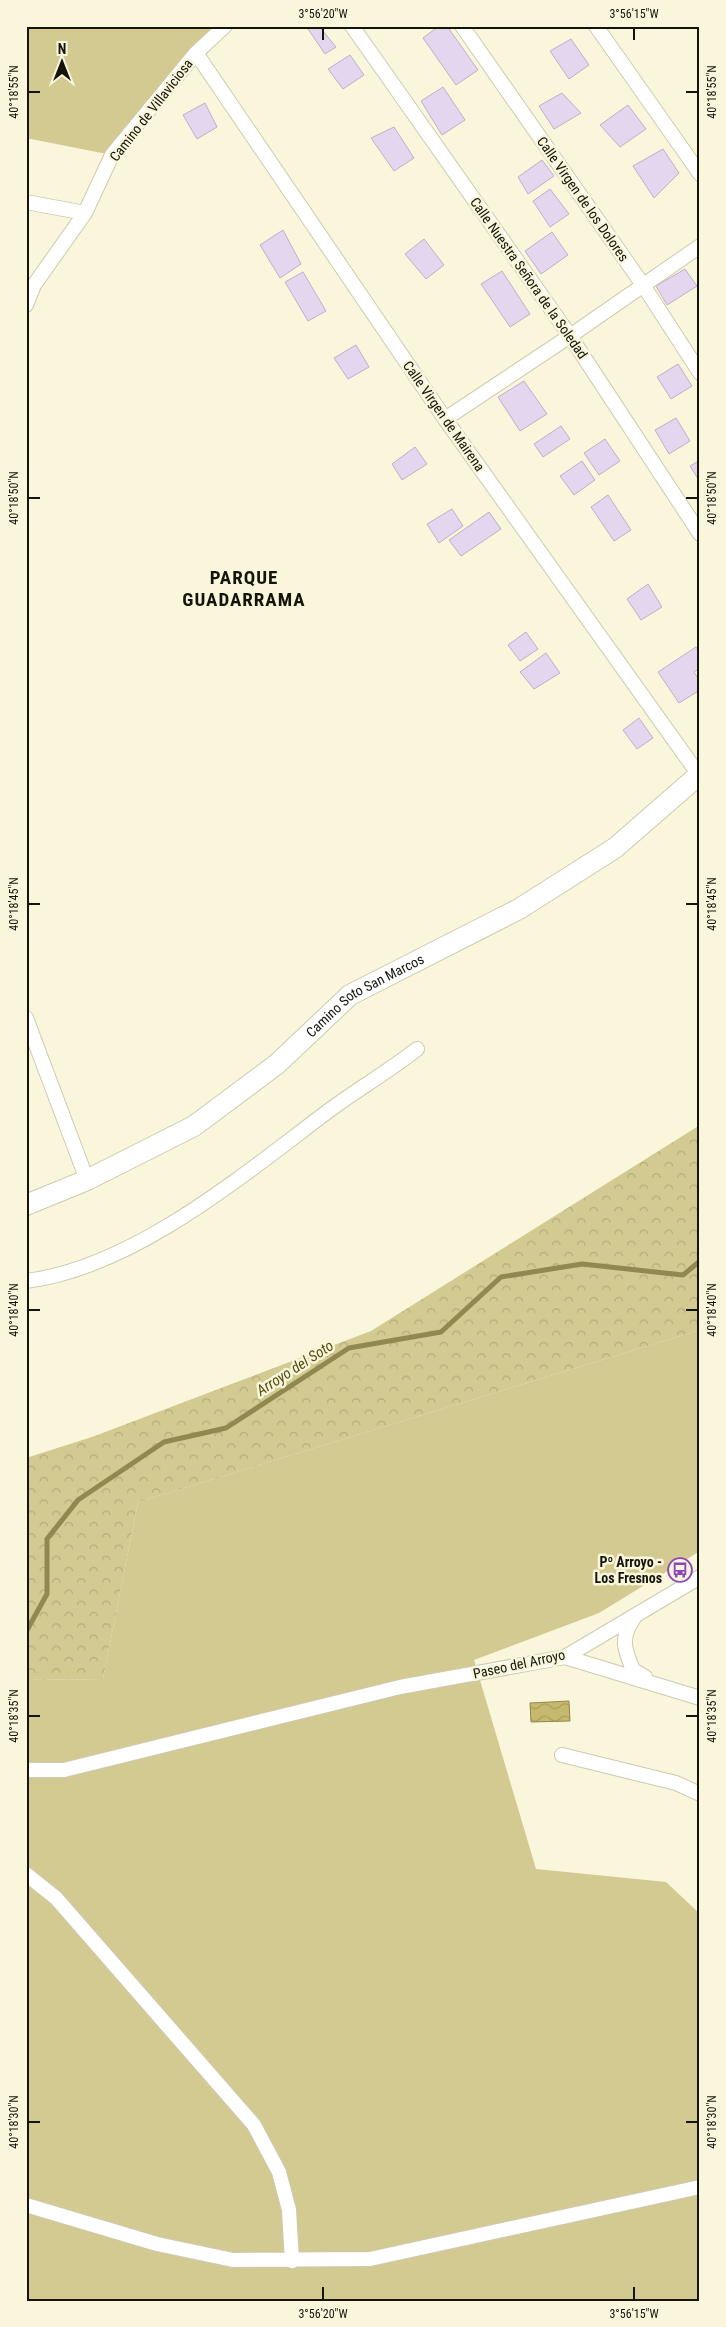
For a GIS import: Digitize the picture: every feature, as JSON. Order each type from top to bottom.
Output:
[{"type":"street","name":"Camino de Villaviciosa","points":[[26,305],[30,285],[86,213],[112,155],[196,53],[225,26]]},
{"type":"street","name":"Calle Nuestra Señora de la Soledad","points":[[352,26],[570,336],[700,534]]},
{"type":"street","name":"Calle Virgen de los Dolores","points":[[462,26],[643,285],[700,373]]},
{"type":"street","points":[[596,26],[700,174]]},
{"type":"street","name":"Calle Virgen de Mairena","points":[[196,53],[445,419],[699,775]]},
{"type":"street","points":[[26,202],[86,213]]},
{"type":"street","points":[[445,419],[700,246]]},
{"type":"street","name":"Camino Soto San Marcos","points":[[26,1205],[87,1180],[194,1126],[277,1064],[350,996],[519,909],[615,848],[699,775]]},
{"type":"street","points":[[26,1018],[87,1180]]},
{"type":"street","points":[[26,1281],[64,1273],[124,1250],[190,1213],[361,1087],[417,1049]]},
{"type":"street","name":"Paseo del Arroyo","points":[[26,1770],[64,1770],[400,1687],[565,1657],[700,1577]]},
{"type":"street","points":[[636,1615],[625,1630],[624,1648],[632,1670],[663,1687]]},
{"type":"street","points":[[565,1657],[700,1698]]},
{"type":"street","points":[[562,1755],[676,1784],[700,1794]]},
{"type":"street","points":[[26,1874],[56,1898],[254,2125],[278,2172],[289,2210],[292,2261]]},
{"type":"street","points":[[26,2205],[157,2244],[233,2260],[370,2259],[700,2187]]},
{"type":"green space","points":[[26,26],[233,26],[112,155],[26,138]]},
{"type":"green space","points":[[700,1125],[700,1330],[138,1502],[103,1679],[26,1680],[26,1458],[92,1437],[371,1331]]},
{"type":"green space","points":[[700,1330],[700,1551],[599,1613],[474,1660],[536,1869],[666,1882],[700,1914],[700,2301],[26,2301],[26,1680],[103,1679],[138,1502]]},
{"type":"water","points":[[569,1701],[570,1721],[531,1722],[530,1703]]},
{"type":"building","points":[[313,26],[319,26],[336,47],[325,54],[308,29]]},
{"type":"building","points":[[439,26],[447,26],[478,70],[456,85],[423,38]]},
{"type":"building","points":[[571,39],[589,65],[569,79],[550,51]]},
{"type":"building","points":[[350,55],[364,75],[343,89],[328,69]]},
{"type":"building","points":[[443,87],[465,120],[442,135],[421,101]]},
{"type":"building","points":[[562,93],[581,113],[554,129],[539,106]]},
{"type":"building","points":[[205,103],[217,127],[197,139],[183,115]]},
{"type":"building","points":[[628,105],[646,129],[620,147],[600,125]]},
{"type":"building","points":[[394,127],[414,158],[394,171],[371,138]]},
{"type":"building","points":[[663,149],[679,173],[654,198],[633,166]]},
{"type":"building","points":[[542,160],[554,176],[528,194],[518,177]]},
{"type":"building","points":[[550,189],[569,214],[550,227],[533,201]]},
{"type":"building","points":[[283,230],[301,264],[280,278],[260,245]]},
{"type":"building","points":[[552,232],[568,255],[541,274],[525,251]]},
{"type":"building","points":[[424,239],[444,265],[426,279],[405,254]]},
{"type":"building","points":[[685,269],[697,286],[667,305],[656,286]]},
{"type":"building","points":[[502,271],[530,314],[510,327],[481,284]]},
{"type":"building","points":[[303,272],[326,311],[308,321],[285,282]]},
{"type":"building","points":[[356,345],[369,367],[348,379],[334,358]]},
{"type":"building","points":[[678,364],[692,386],[671,399],[657,377]]},
{"type":"building","points":[[524,381],[547,414],[520,431],[498,397]]},
{"type":"building","points":[[676,418],[690,441],[669,454],[655,430]]},
{"type":"building","points":[[561,426],[570,439],[543,457],[534,444]]},
{"type":"building","points":[[605,439],[620,461],[599,475],[584,453]]},
{"type":"building","points":[[415,447],[427,464],[402,480],[392,464]]},
{"type":"building","points":[[700,460],[700,482],[690,466]]},
{"type":"building","points":[[582,461],[595,480],[574,495],[560,476]]},
{"type":"building","points":[[608,495],[631,530],[614,541],[591,507]]},
{"type":"building","points":[[452,509],[463,526],[439,543],[427,524]]},
{"type":"building","points":[[489,512],[501,529],[461,556],[449,540]]},
{"type":"building","points":[[648,584],[662,607],[641,620],[627,599]]},
{"type":"building","points":[[526,632],[538,649],[520,661],[508,645]]},
{"type":"building","points":[[696,647],[700,653],[700,668],[694,672],[700,681],[700,690],[679,703],[658,672]]},
{"type":"building","points":[[546,653],[560,673],[534,689],[520,672]]},
{"type":"building","points":[[639,718],[653,738],[637,749],[623,730]]},
{"type":"waterway","name":"Arroyo del Soto","points":[[26,1632],[47,1594],[47,1539],[78,1500],[164,1442],[226,1428],[349,1348],[441,1332],[501,1277],[582,1264],[683,1275],[700,1261]]},
{"type":"place","name":"Pº Arroyo - Los Fresnos","points":[[680,1570]]},
{"type":"district","name":"PARQUE GUADARRAMA","points":[[244,588]]}]
